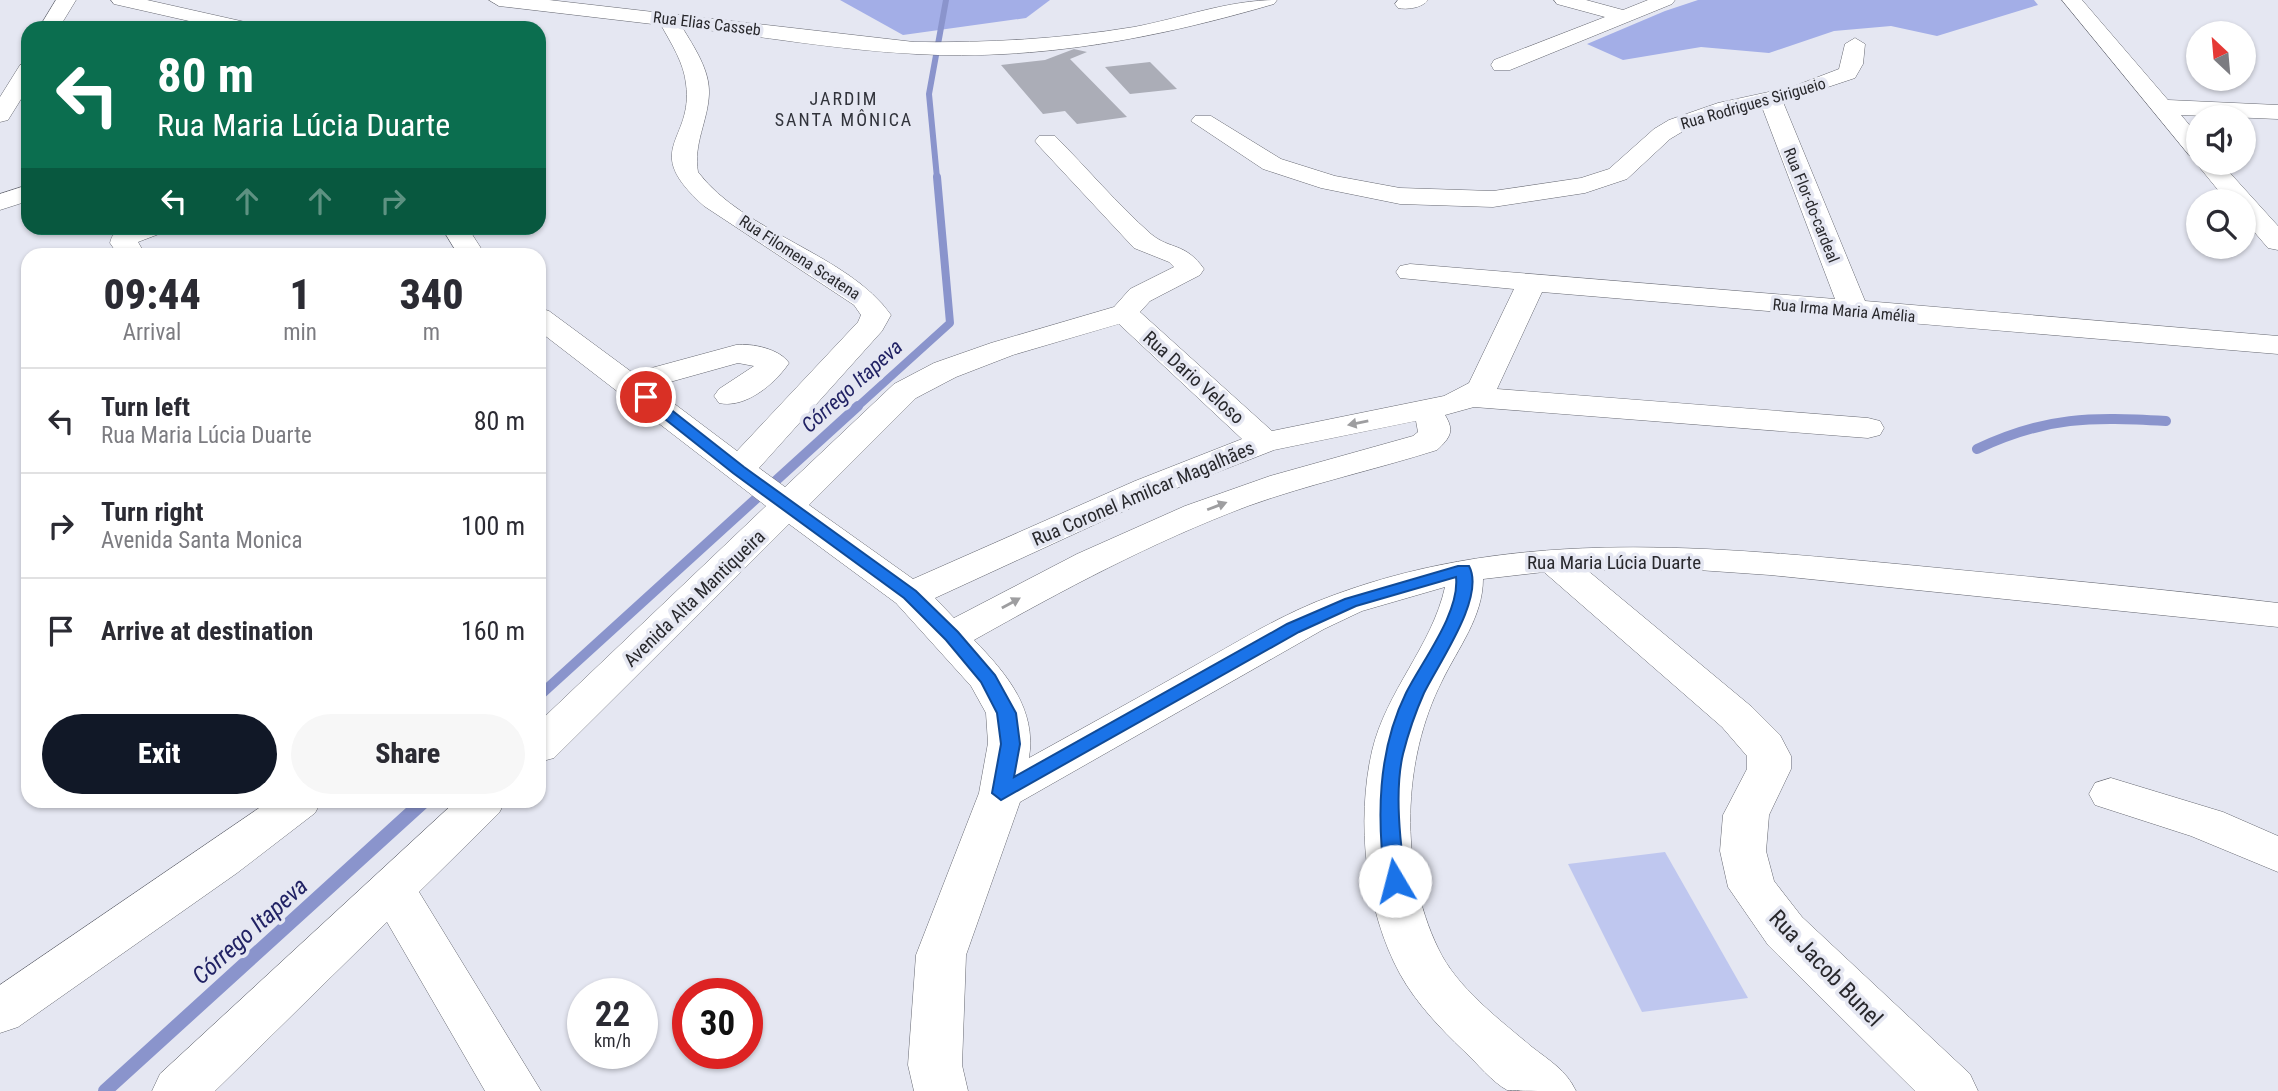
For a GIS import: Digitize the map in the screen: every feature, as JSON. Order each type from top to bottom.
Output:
[{"type":"street","points":[[54,21],[66,0]]},
{"type":"street","points":[[121,0],[216,21]]},
{"type":"street","name":"Rua Elias Casseb","points":[[499,0],[919,48],[950,49],[1040,46],[1116,37],[1167,27],[1267,0]]},
{"type":"street","points":[[1564,0],[1624,16]]},
{"type":"street","points":[[1502,65],[1665,0]]},
{"type":"street","points":[[2072,0],[2186,136]]},
{"type":"street","points":[[202,18],[222,2]]},
{"type":"street","name":"Rua Filomena Scatena","points":[[668,19],[696,76],[698,94],[685,158],[686,172],[692,182],[725,209],[864,299],[876,315],[765,489]]},
{"type":"street","name":"Rua Rodrigues Sirigueio","points":[[1203,121],[1272,164],[1330,183],[1400,196],[1493,199],[1585,185],[1618,174],[1662,134],[1677,125],[1726,108],[1798,92],[1847,73],[1852,64],[1855,44]]},
{"type":"street","points":[[0,115],[21,81]]},
{"type":"street","name":"Rua Flor-do-cardeal","points":[[1770,98],[1854,312]]},
{"type":"street","points":[[2162,107],[2278,112]]},
{"type":"street","points":[[1047,141],[1144,243],[1129,258],[1132,304]]},
{"type":"street","points":[[2218,175],[2230,189]]},
{"type":"street","points":[[0,202],[21,195]]},
{"type":"street","points":[[2256,218],[2278,242]]},
{"type":"street","name":"Avenida Alta Mantiqueira","points":[[546,739],[765,489],[905,391],[945,370],[1132,304],[1190,268],[1186,261],[1144,243]]},
{"type":"street","name":"Rua Irma Maria Amélia","points":[[1410,272],[1854,312],[2278,345]]},
{"type":"street","points":[[1471,397],[1482,388],[1531,284]]},
{"type":"street","name":"Rua Dario Veloso","points":[[1132,304],[1265,442]]},
{"type":"street","points":[[546,322],[765,489],[910,595],[952,636],[988,679],[1007,713],[1010,744],[1001,793],[941,955],[935,1065],[941,1091]]},
{"type":"street","points":[[628,384],[736,354],[747,353],[774,363],[766,372],[730,396]]},
{"type":"street","points":[[1471,397],[1868,428]]},
{"type":"street","name":"Rua Coronel Amilcar Magalhães","points":[[910,595],[1147,488],[1265,442],[1425,410],[1471,397]]},
{"type":"street","name":"Rua Coronel Amilcar Magalhães","points":[[952,636],[1080,565],[1171,523],[1319,472],[1424,443],[1434,435],[1435,425],[1425,410]]},
{"type":"street","name":"Rua Maria Lúcia Duarte","points":[[1001,793],[1293,628],[1350,602],[1464,569],[1550,558],[1650,559],[1788,566],[2166,601],[2278,615]]},
{"type":"street","name":"Rua Jacob Bunel","points":[[1550,558],[1737,717],[1765,746],[1769,756],[1769,769],[1746,815],[1743,851],[1752,887],[1785,931],[1951,1091]]},
{"type":"street","points":[[1464,569],[1465,586],[1458,608],[1444,643],[1414,695],[1393,755],[1389,834],[1399,905],[1419,961],[1455,1007],[1530,1078],[1549,1091]]},
{"type":"street","points":[[2111,794],[2207,824],[2278,855]]},
{"type":"street","points":[[0,1012],[220,861],[291,808]]},
{"type":"street","points":[[179,1091],[477,808]]},
{"type":"street","points":[[393,890],[514,1091]]},
{"type":"shaded area","points":[[840,0],[1050,0],[1026,18],[903,35]]},
{"type":"shaded area","points":[[1698,0],[2034,0],[2038,5],[1937,36],[1891,26],[1834,31],[1769,53],[1701,47],[1623,60],[1587,44]]},
{"type":"shaded area","points":[[1665,852],[1748,998],[1642,1012],[1568,864]]},
{"type":"building","points":[[1074,49],[1087,52],[1070,59],[1127,117],[1077,124],[1065,111],[1043,114],[1001,65],[1045,60]]},
{"type":"building","points":[[1150,62],[1177,89],[1130,94],[1105,67]]},
{"type":"waterway","name":"Córrego Itapeva","points":[[937,178],[929,94],[946,0]]},
{"type":"waterway","name":"Córrego Itapeva","points":[[856,408],[950,323],[937,177]]},
{"type":"waterway","name":"Córrego Itapeva","points":[[546,690],[858,406]]},
{"type":"waterway","points":[[1977,449],[2026,430],[2070,421],[2166,421]]},
{"type":"waterway","name":"Córrego Itapeva","points":[[105,1091],[416,808]]},
{"type":"district","name":"JARDIM SANTA MÔNICA","points":[[844,109]]},
{"type":"route","points":[[646,397],[739,470],[910,595],[952,636],[988,679],[1007,713],[1010,744],[1001,793],[1293,628],[1350,602],[1464,569],[1465,586],[1458,608],[1444,643],[1414,695],[1393,755],[1389,834],[1395,881]]}]
